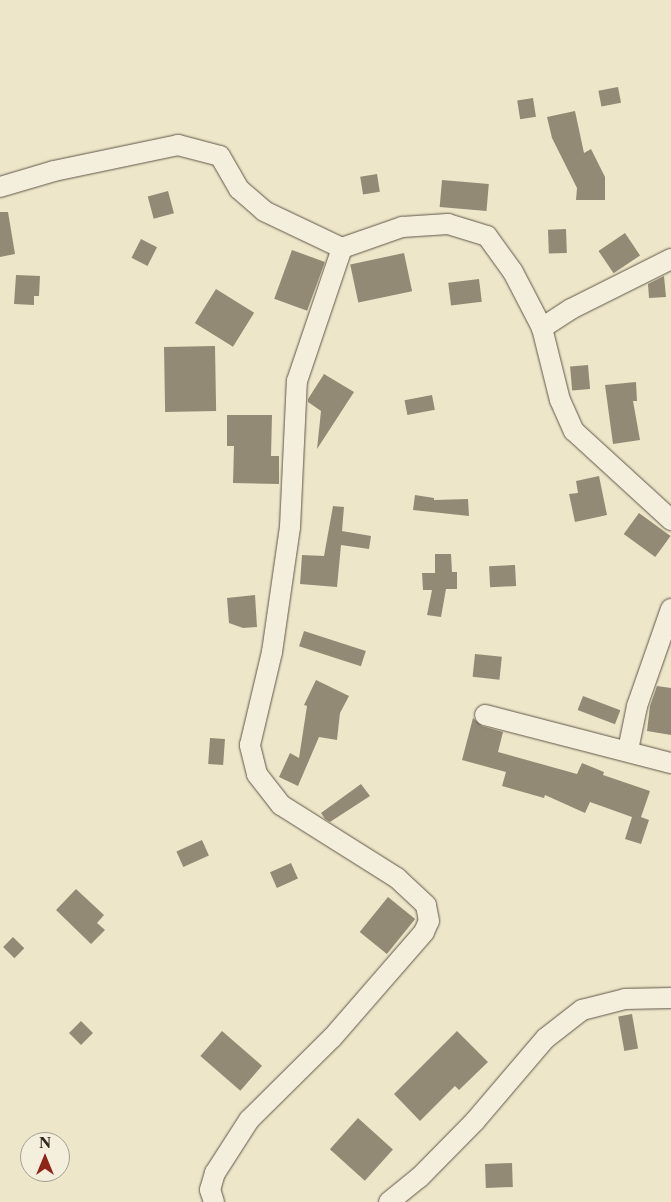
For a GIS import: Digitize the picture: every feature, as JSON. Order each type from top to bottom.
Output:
[{"type":"street","points":[[0,187],[54,171],[178,145],[220,156],[239,189],[264,211],[342,248],[402,227],[448,224],[487,236],[513,272],[542,328],[560,400],[574,431],[671,520]]},
{"type":"street","points":[[214,1202],[210,1190],[215,1173],[249,1120],[332,1038],[424,932],[429,921],[426,905],[397,878],[281,804],[257,774],[250,745],[272,652],[290,527],[297,381],[342,248]]},
{"type":"street","points":[[542,328],[571,309],[671,259]]},
{"type":"street","points":[[628,750],[637,706],[671,608]]},
{"type":"street","points":[[486,714],[628,750],[671,763]]},
{"type":"street","points":[[390,1202],[419,1178],[475,1121],[546,1038],[582,1010],[625,999],[671,998]]},
{"type":"building","points":[[618,87],[621,103],[601,107],[598,91]]},
{"type":"building","points":[[533,98],[536,117],[520,119],[517,101]]},
{"type":"building","points":[[575,111],[584,153],[591,149],[605,177],[605,200],[576,200],[577,188],[552,138],[547,117]]},
{"type":"building","points":[[377,174],[380,192],[363,194],[360,177]]},
{"type":"building","points":[[442,180],[489,184],[486,211],[440,207]]},
{"type":"building","points":[[168,191],[174,213],[154,219],[148,196]]},
{"type":"building","points":[[0,212],[8,212],[15,254],[0,257]]},
{"type":"building","points":[[566,229],[567,253],[549,254],[548,230]]},
{"type":"building","points":[[625,233],[640,255],[614,273],[598,251]]},
{"type":"building","points":[[141,239],[157,247],[148,266],[131,258]]},
{"type":"building","points":[[292,250],[325,262],[307,311],[274,299]]},
{"type":"building","points":[[404,253],[412,291],[358,303],[350,264]]},
{"type":"building","points":[[16,275],[40,276],[39,296],[34,296],[34,305],[14,304]]},
{"type":"building","points":[[664,276],[666,297],[649,298],[648,284]]},
{"type":"building","points":[[479,279],[482,302],[451,306],[448,283]]},
{"type":"building","points":[[216,289],[254,313],[233,347],[195,323]]},
{"type":"building","points":[[215,346],[216,411],[165,412],[164,347]]},
{"type":"building","points":[[588,365],[590,389],[572,390],[570,367]]},
{"type":"building","points":[[324,374],[354,392],[317,449],[321,411],[308,402],[308,399]]},
{"type":"building","points":[[636,382],[637,401],[633,401],[640,440],[613,444],[605,385]]},
{"type":"building","points":[[432,395],[435,410],[407,415],[405,400]]},
{"type":"building","points":[[227,415],[272,415],[271,456],[279,456],[279,484],[233,483],[234,446],[227,446]]},
{"type":"building","points":[[599,476],[607,515],[575,522],[569,494],[578,493],[576,481]]},
{"type":"building","points":[[415,495],[434,498],[434,500],[468,499],[469,516],[413,510]]},
{"type":"building","points":[[333,506],[344,507],[342,531],[371,536],[369,549],[341,545],[337,587],[300,584],[302,555],[324,556]]},
{"type":"building","points":[[639,513],[671,536],[655,557],[624,534]]},
{"type":"building","points":[[435,554],[451,554],[452,572],[457,572],[457,589],[446,589],[441,617],[427,615],[432,590],[423,590],[422,573],[435,573]]},
{"type":"building","points":[[515,565],[516,586],[490,587],[489,566]]},
{"type":"building","points":[[255,595],[257,627],[243,628],[229,623],[227,598]]},
{"type":"building","points":[[304,631],[366,651],[361,666],[299,646]]},
{"type":"building","points":[[475,654],[502,657],[499,680],[473,677]]},
{"type":"building","points":[[316,680],[349,696],[340,713],[337,740],[319,737],[298,786],[279,777],[290,753],[299,758],[307,706],[304,705]]},
{"type":"building","points":[[657,686],[671,688],[671,735],[647,731],[650,706]]},
{"type":"building","points":[[583,696],[620,710],[615,724],[578,710]]},
{"type":"building","points":[[473,718],[482,726],[503,732],[498,752],[577,774],[582,763],[604,772],[603,775],[650,791],[641,817],[649,820],[641,844],[625,839],[632,817],[590,802],[585,813],[545,795],[544,798],[502,786],[506,772],[462,760]]},
{"type":"building","points":[[210,738],[225,739],[223,765],[208,764]]},
{"type":"building","points":[[361,784],[370,796],[330,822],[325,819],[321,813]]},
{"type":"building","points":[[202,840],[209,856],[183,867],[176,851]]},
{"type":"building","points":[[291,863],[298,879],[277,888],[270,872]]},
{"type":"building","points":[[76,889],[104,915],[97,923],[105,930],[91,944],[56,910]]},
{"type":"building","points":[[388,897],[415,919],[387,954],[360,932]]},
{"type":"building","points":[[13,937],[24,948],[14,958],[3,947]]},
{"type":"building","points":[[632,1014],[638,1048],[624,1051],[618,1016]]},
{"type":"building","points":[[81,1021],[93,1033],[81,1045],[69,1033]]},
{"type":"building","points":[[222,1031],[262,1066],[240,1091],[200,1056]]},
{"type":"building","points":[[457,1031],[488,1062],[459,1090],[455,1086],[420,1121],[394,1094]]},
{"type":"building","points":[[358,1118],[393,1149],[365,1181],[330,1149]]},
{"type":"building","points":[[512,1163],[513,1187],[486,1188],[485,1164]]}]
